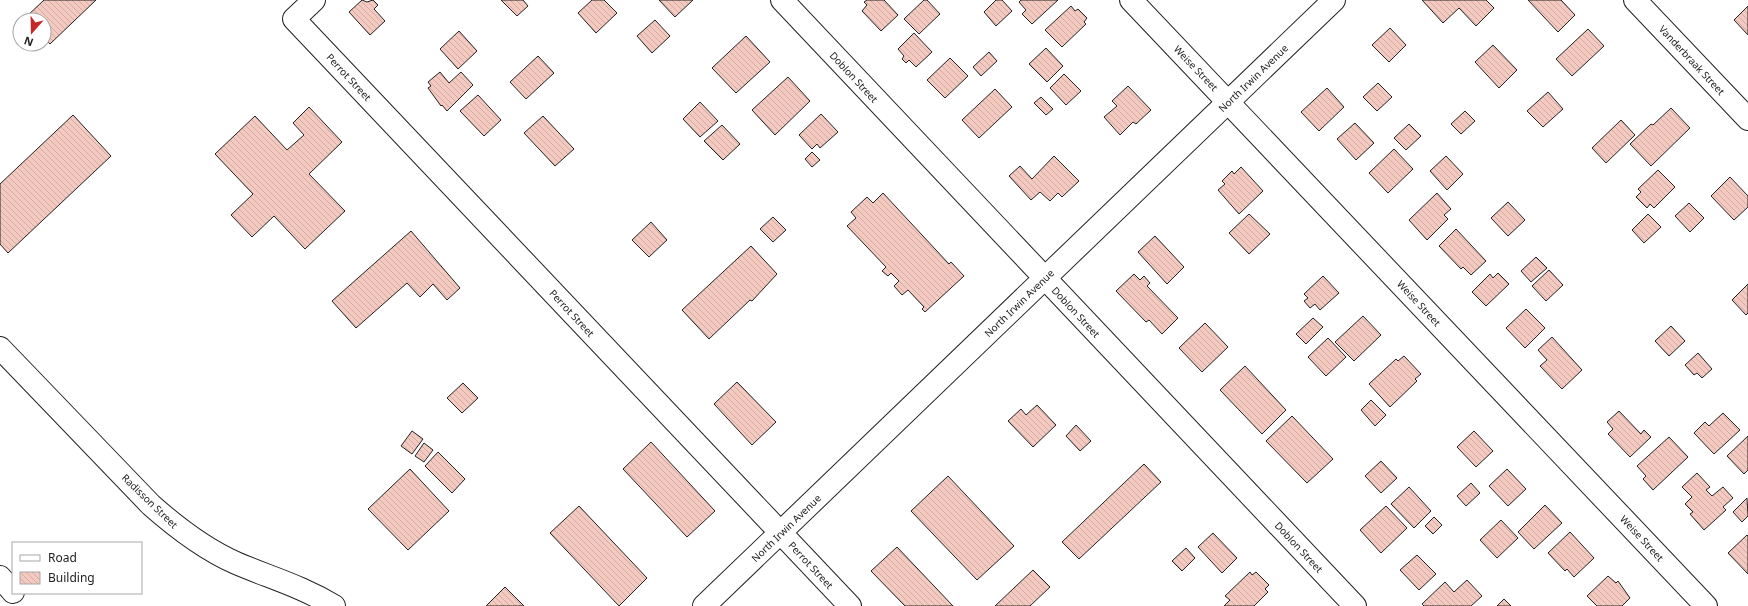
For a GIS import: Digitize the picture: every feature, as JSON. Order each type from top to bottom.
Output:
[{"type":"main road","name":"Perrot Street","points":[[314,0],[294,19],[850,606]]},
{"type":"main road","name":"Doblon Street","points":[[782,0],[1355,606]]},
{"type":"main road","name":"Weise Street","points":[[1131,0],[1706,606]]},
{"type":"main road","name":"North Irwin Avenue","points":[[704,606],[1334,0]]},
{"type":"main road","name":"Vanderbraak Street","points":[[1635,0],[1748,119]]},
{"type":"main road","name":"Radisson Street","points":[[0,348],[151,505],[175,526],[201,544],[236,563],[310,592],[334,606]]},
{"type":"main road","points":[[0,577],[12,590]]},
{"type":"main road","points":[[16,594],[26,606]]},
{"type":"building","points":[[44,0],[96,0],[52,42],[52,12],[31,12]]},
{"type":"building","points":[[362,0],[367,2],[373,0],[378,5],[374,9],[385,21],[370,35],[349,12]]},
{"type":"building","points":[[501,0],[523,0],[528,6],[517,16]]},
{"type":"building","points":[[592,0],[604,0],[617,13],[596,33],[578,13]]},
{"type":"building","points":[[659,0],[693,0],[675,17]]},
{"type":"building","points":[[867,0],[884,0],[898,15],[881,31],[862,11],[867,5],[864,2]]},
{"type":"building","points":[[924,0],[927,0],[940,14],[919,34],[904,19]]},
{"type":"building","points":[[996,0],[1002,0],[1012,11],[996,26],[984,12]]},
{"type":"building","points":[[1021,0],[1058,0],[1032,24],[1022,14],[1026,10],[1019,2]]},
{"type":"building","points":[[1422,0],[1486,0],[1494,8],[1476,26],[1459,8],[1443,23]]},
{"type":"building","points":[[1528,0],[1561,0],[1575,15],[1558,32]]},
{"type":"building","points":[[1071,6],[1075,11],[1078,9],[1087,18],[1084,22],[1086,24],[1062,47],[1045,30]]},
{"type":"building","points":[[1748,6],[1748,35],[1734,20]]},
{"type":"building","points":[[655,20],[670,36],[652,53],[637,36]]},
{"type":"building","points":[[1390,28],[1406,45],[1389,62],[1372,45]]},
{"type":"building","points":[[1588,29],[1604,46],[1572,76],[1556,59]]},
{"type":"building","points":[[459,31],[477,51],[458,69],[440,49]]},
{"type":"building","points":[[914,33],[932,52],[916,67],[909,60],[906,63],[902,59],[904,56],[898,49]]},
{"type":"building","points":[[746,36],[770,62],[736,93],[712,68]]},
{"type":"building","points":[[1493,45],[1517,70],[1499,88],[1475,62]]},
{"type":"building","points":[[1046,48],[1063,66],[1047,82],[1029,64]]},
{"type":"building","points":[[989,52],[997,61],[981,76],[973,67]]},
{"type":"building","points":[[538,56],[554,73],[526,99],[510,82]]},
{"type":"building","points":[[950,58],[968,76],[945,98],[927,80]]},
{"type":"building","points":[[440,72],[449,83],[461,72],[473,85],[447,111],[442,105],[441,106],[428,88],[431,86],[428,82]]},
{"type":"building","points":[[1064,74],[1081,91],[1066,105],[1050,88]]},
{"type":"building","points":[[788,77],[810,101],[775,135],[752,110]]},
{"type":"building","points":[[1378,83],[1392,97],[1377,111],[1363,97]]},
{"type":"building","points":[[1128,86],[1151,110],[1136,124],[1133,122],[1120,135],[1104,117],[1117,106],[1112,101]]},
{"type":"building","points":[[1327,88],[1344,107],[1319,131],[1301,112]]},
{"type":"building","points":[[995,89],[1012,107],[979,138],[962,120]]},
{"type":"building","points":[[1548,92],[1563,109],[1543,127],[1527,111]]},
{"type":"building","points":[[478,95],[501,120],[484,136],[460,111]]},
{"type":"building","points":[[1041,97],[1053,109],[1046,115],[1034,103]]},
{"type":"building","points":[[700,102],[718,121],[700,137],[683,119]]},
{"type":"building","points":[[309,107],[342,142],[309,174],[345,211],[305,249],[274,216],[252,237],[231,215],[253,194],[215,154],[255,116],[287,150],[304,135],[293,123]]},
{"type":"building","points":[[1671,108],[1690,128],[1651,166],[1630,144]]},
{"type":"building","points":[[1465,111],[1475,121],[1461,134],[1451,124]]},
{"type":"building","points":[[821,114],[838,132],[820,148],[817,144],[812,149],[799,135]]},
{"type":"building","points":[[73,115],[111,156],[8,253],[0,244],[0,184]]},
{"type":"building","points":[[543,116],[574,149],[555,166],[524,133]]},
{"type":"building","points":[[1621,120],[1635,135],[1606,163],[1592,148]]},
{"type":"building","points":[[1355,123],[1374,143],[1356,160],[1337,139]]},
{"type":"building","points":[[1409,124],[1421,136],[1406,150],[1394,138]]},
{"type":"building","points":[[722,125],[740,144],[723,160],[704,141]]},
{"type":"building","points":[[1394,149],[1413,169],[1388,193],[1369,173]]},
{"type":"building","points":[[812,152],[820,160],[812,167],[805,159]]},
{"type":"building","points":[[1054,156],[1079,181],[1062,197],[1058,193],[1050,201],[1040,192],[1031,200],[1009,176],[1020,166],[1032,179]]},
{"type":"building","points":[[1446,156],[1463,174],[1447,190],[1430,171]]},
{"type":"building","points":[[1241,167],[1263,191],[1239,214],[1218,190],[1225,184],[1222,181],[1232,171],[1234,174]]},
{"type":"building","points":[[1658,170],[1675,187],[1654,208],[1650,204],[1647,208],[1636,197],[1641,192],[1638,189]]},
{"type":"building","points":[[1730,177],[1748,196],[1748,207],[1734,220],[1711,196]]},
{"type":"building","points":[[883,193],[949,264],[951,262],[964,276],[925,312],[922,309],[924,307],[908,290],[902,295],[894,286],[899,281],[891,273],[888,276],[882,271],[886,267],[847,226],[856,218],[851,212],[867,197],[873,203]]},
{"type":"building","points":[[1437,193],[1451,209],[1444,215],[1448,219],[1427,240],[1409,220]]},
{"type":"building","points":[[1508,202],[1525,220],[1508,236],[1491,218]]},
{"type":"building","points":[[1689,203],[1704,218],[1690,232],[1675,216]]},
{"type":"building","points":[[1249,214],[1270,234],[1249,254],[1229,233]]},
{"type":"building","points":[[1648,214],[1661,227],[1644,243],[1632,230]]},
{"type":"building","points":[[773,217],[786,230],[773,242],[760,229]]},
{"type":"building","points":[[651,222],[667,240],[649,257],[632,240]]},
{"type":"building","points":[[1456,229],[1486,261],[1471,275],[1463,267],[1461,269],[1439,246]]},
{"type":"building","points":[[411,231],[460,288],[447,300],[433,284],[420,297],[407,283],[356,328],[332,301]]},
{"type":"building","points":[[1155,236],[1184,267],[1167,284],[1138,252]]},
{"type":"building","points":[[751,246],[777,274],[752,301],[750,300],[709,339],[682,310]]},
{"type":"building","points":[[1536,257],[1547,268],[1531,282],[1521,271]]},
{"type":"building","points":[[1549,270],[1563,285],[1546,301],[1532,286]]},
{"type":"building","points":[[1498,273],[1509,284],[1486,306],[1472,292],[1490,274],[1493,278]]},
{"type":"building","points":[[1134,274],[1140,280],[1144,276],[1150,283],[1147,286],[1178,318],[1162,334],[1149,320],[1146,322],[1116,291]]},
{"type":"building","points":[[1323,276],[1339,293],[1320,310],[1315,304],[1310,308],[1304,301],[1308,298],[1304,294]]},
{"type":"building","points":[[1748,284],[1748,313],[1746,315],[1732,300]]},
{"type":"building","points":[[1526,309],[1545,328],[1525,348],[1506,328]]},
{"type":"building","points":[[1363,316],[1381,335],[1354,361],[1335,342]]},
{"type":"building","points":[[1313,318],[1323,327],[1306,344],[1296,334]]},
{"type":"building","points":[[1205,323],[1228,347],[1202,372],[1179,348]]},
{"type":"building","points":[[1671,326],[1685,341],[1669,356],[1655,341]]},
{"type":"building","points":[[1552,337],[1582,370],[1562,389],[1540,366],[1547,360],[1538,350]]},
{"type":"building","points":[[1328,338],[1346,357],[1326,376],[1308,357]]},
{"type":"building","points":[[1698,353],[1712,369],[1702,378],[1697,373],[1694,375],[1685,365]]},
{"type":"building","points":[[1404,356],[1421,374],[1415,379],[1417,381],[1390,407],[1369,384],[1396,359],[1398,361]]},
{"type":"building","points":[[1245,366],[1286,410],[1262,434],[1220,390]]},
{"type":"building","points":[[737,382],[776,422],[752,445],[714,404]]},
{"type":"building","points":[[463,383],[478,398],[462,413],[447,398]]},
{"type":"building","points":[[1371,400],[1386,415],[1375,426],[1361,410]]},
{"type":"building","points":[[1037,405],[1056,425],[1033,447],[1008,421],[1021,409],[1026,415]]},
{"type":"building","points":[[1619,411],[1641,434],[1644,430],[1651,437],[1630,457],[1608,434],[1613,429],[1607,422]]},
{"type":"building","points":[[1723,413],[1740,430],[1714,454],[1694,433],[1705,422],[1709,426]]},
{"type":"building","points":[[1292,416],[1333,459],[1307,483],[1266,441]]},
{"type":"building","points":[[1076,425],[1091,441],[1080,451],[1066,436]]},
{"type":"building","points":[[412,431],[423,439],[412,454],[401,446]]},
{"type":"building","points":[[1474,431],[1493,451],[1476,467],[1457,447]]},
{"type":"building","points":[[1748,436],[1748,470],[1744,474],[1727,456]]},
{"type":"building","points":[[1669,437],[1688,457],[1653,490],[1643,479],[1646,476],[1637,466]]},
{"type":"building","points":[[651,442],[715,511],[687,537],[623,469]]},
{"type":"building","points":[[424,443],[433,450],[424,462],[415,456]]},
{"type":"building","points":[[438,452],[465,479],[452,493],[425,466]]},
{"type":"building","points":[[1381,461],[1397,478],[1381,493],[1365,476]]},
{"type":"building","points":[[1144,464],[1161,482],[1079,559],[1062,542]]},
{"type":"building","points":[[410,469],[449,511],[408,550],[368,509]]},
{"type":"building","points":[[1507,469],[1526,489],[1508,506],[1489,486]]},
{"type":"building","points":[[1697,473],[1710,487],[1706,490],[1712,496],[1723,487],[1733,498],[1723,507],[1726,510],[1704,530],[1690,514],[1693,512],[1685,504],[1692,497],[1682,487]]},
{"type":"building","points":[[948,476],[1014,546],[977,580],[911,511]]},
{"type":"building","points":[[1471,483],[1480,493],[1466,506],[1457,496]]},
{"type":"building","points":[[1409,487],[1431,511],[1414,528],[1391,504]]},
{"type":"building","points":[[1747,498],[1748,516],[1742,522],[1733,512]]},
{"type":"building","points":[[1545,505],[1562,523],[1534,549],[1518,532]]},
{"type":"building","points":[[579,506],[647,578],[619,606],[550,533]]},
{"type":"building","points":[[1386,506],[1407,528],[1381,553],[1360,530]]},
{"type":"building","points":[[1434,517],[1442,525],[1433,534],[1425,526]]},
{"type":"building","points":[[1501,520],[1518,538],[1497,558],[1480,540]]},
{"type":"building","points":[[1570,532],[1594,558],[1574,577],[1567,569],[1565,571],[1548,553]]},
{"type":"building","points":[[1213,533],[1237,558],[1222,573],[1198,547]]},
{"type":"building","points":[[1747,535],[1748,536],[1748,574],[1728,553]]},
{"type":"building","points":[[897,547],[953,606],[905,606],[871,571]]},
{"type":"building","points":[[1186,548],[1195,558],[1182,571],[1172,561]]},
{"type":"building","points":[[1417,555],[1436,574],[1419,590],[1400,570]]},
{"type":"building","points":[[1033,570],[1050,587],[1030,606],[995,606]]},
{"type":"building","points":[[1250,572],[1252,575],[1256,572],[1269,585],[1265,589],[1268,592],[1254,606],[1224,606],[1230,600],[1225,596]]},
{"type":"building","points":[[1608,576],[1616,583],[1618,581],[1630,598],[1622,606],[1597,606],[1587,596]]},
{"type":"building","points":[[1467,580],[1482,596],[1471,606],[1424,606],[1422,604],[1445,582],[1454,592]]},
{"type":"building","points":[[505,587],[524,606],[486,606]]},
{"type":"building","points":[[1504,599],[1511,606],[1497,606]]}]
